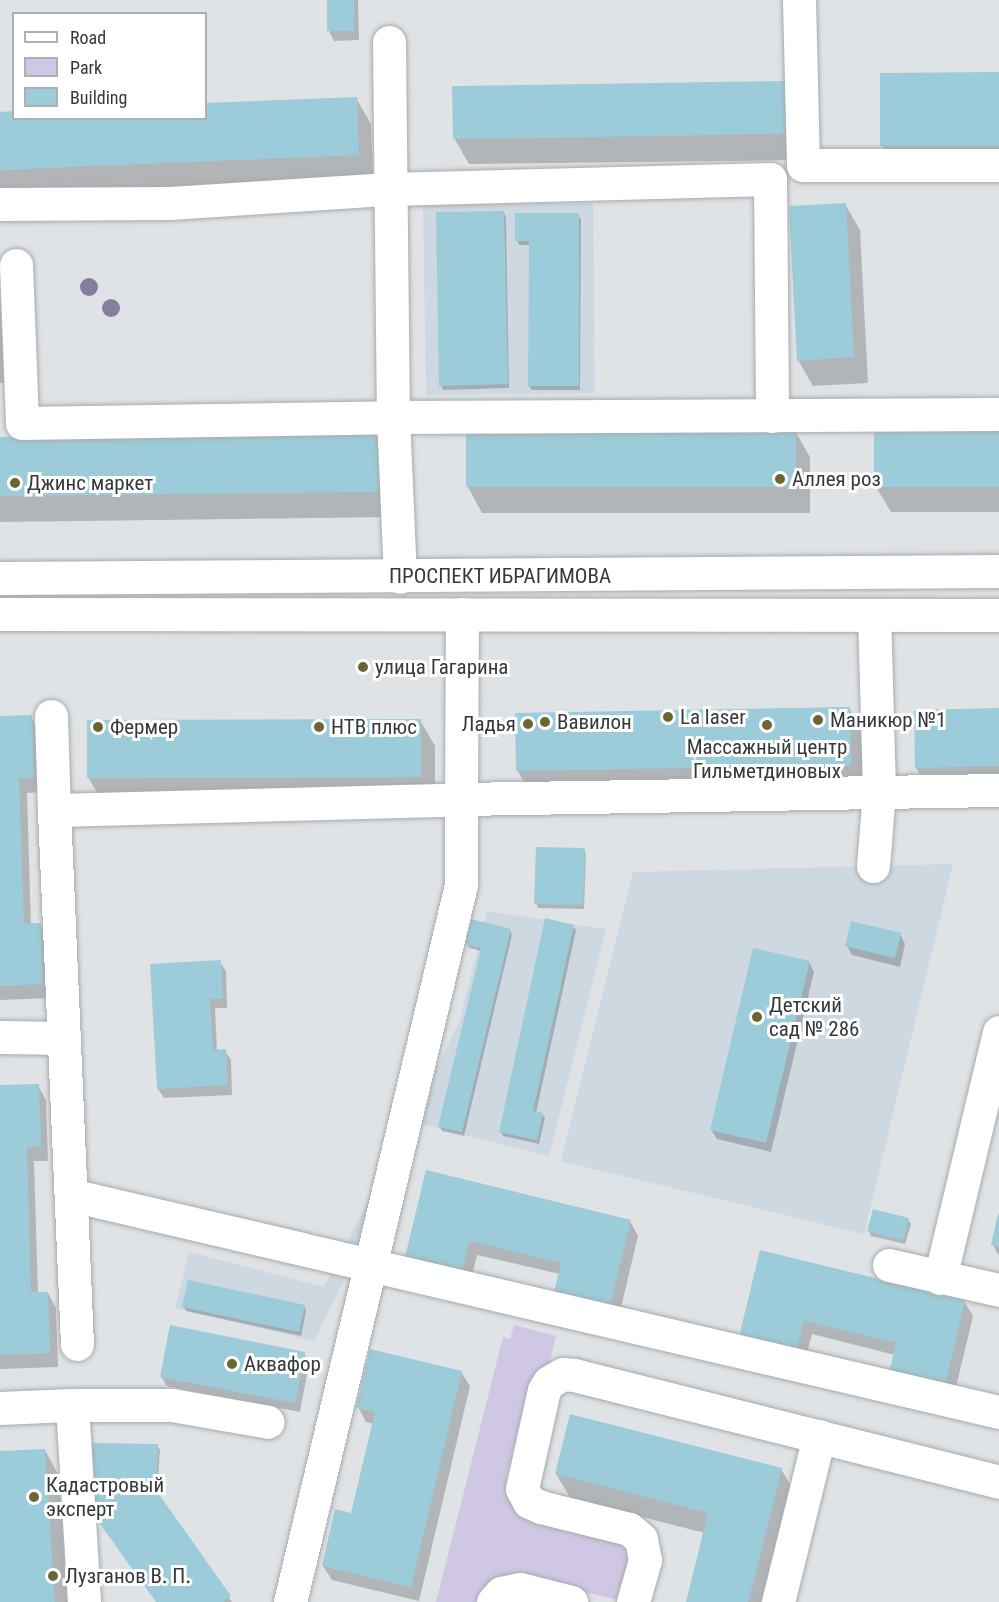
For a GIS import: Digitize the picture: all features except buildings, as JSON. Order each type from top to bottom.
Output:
[{"type":"main road","points":[[799,0],[803,165],[999,165]]},
{"type":"main road","points":[[389,42],[393,417],[400,577]]},
{"type":"main road","points":[[0,204],[170,203],[389,189],[770,179],[772,416]]},
{"type":"main road","points":[[16,265],[22,423],[393,417],[999,414]]},
{"type":"main road","name":"ПРОСПЕКТ ИБРАГИМОВА","points":[[0,578],[999,572]]},
{"type":"main road","name":"ПРОСПЕКТ ИБРАГИМОВА","points":[[0,614],[999,615]]},
{"type":"main road","points":[[290,1602],[368,1264],[401,1143],[461,885],[462,614]]},
{"type":"main road","points":[[873,866],[879,791],[874,615]]},
{"type":"main road","points":[[51,716],[77,1344]]},
{"type":"main road","points":[[54,810],[461,799],[999,790]]},
{"type":"main road","points":[[940,1278],[999,1032]]},
{"type":"main road","points":[[0,1037],[63,1038]]},
{"type":"main road","points":[[71,1195],[999,1412]]},
{"type":"main road","points":[[889,1265],[999,1290]]},
{"type":"main road","points":[[633,1602],[637,1595],[645,1560],[641,1539],[629,1529],[529,1502],[522,1489],[544,1390],[549,1382],[562,1374],[574,1375],[999,1482]]},
{"type":"main road","points":[[72,1405],[84,1602]]},
{"type":"main road","points":[[0,1408],[172,1405],[268,1422]]},
{"type":"main road","points":[[778,1602],[819,1436]]},
{"type":"main road","points":[[493,1602],[501,1593],[520,1589],[571,1602]]},
{"type":"shaded area","points":[[593,203],[595,393],[426,395],[423,205]]},
{"type":"shaded area","name":"Детский сад № 286","points":[[953,864],[864,1234],[561,1161],[633,872]]},
{"type":"shaded area","points":[[487,911],[606,929],[549,1156],[422,1124],[314,1341],[175,1308],[189,1252],[324,1287],[459,1023]]},
{"type":"green space","points":[[514,1325],[556,1336],[548,1370],[527,1393],[506,1478],[508,1490],[632,1545],[618,1600],[517,1576],[483,1591],[475,1602],[436,1602],[503,1337],[510,1339]]},
{"type":"place","name":"Аллея роз","points":[[780,479]]},
{"type":"place","name":"Джинс маркет","points":[[15,483]]},
{"type":"place","name":"улица Гагарина","points":[[363,667]]},
{"type":"place","name":"La laser","points":[[668,717]]},
{"type":"place","name":"Маникюр №1","points":[[818,720]]},
{"type":"place","name":"Вавилон","points":[[545,722]]},
{"type":"place","name":"Ладья","points":[[528,724]]},
{"type":"place","name":"Массажный центр Гильметдиновых","points":[[767,725]]},
{"type":"place","name":"Фермер","points":[[98,727]]},
{"type":"place","name":"НТВ плюс","points":[[319,727]]},
{"type":"place","name":"Детский сад № 286","points":[[757,1017]]},
{"type":"place","name":"Аквафор","points":[[232,1364]]},
{"type":"place","name":"Кадастровый эксперт","points":[[34,1497]]},
{"type":"place","name":"Лузганов В. П.","points":[[53,1576]]}]
